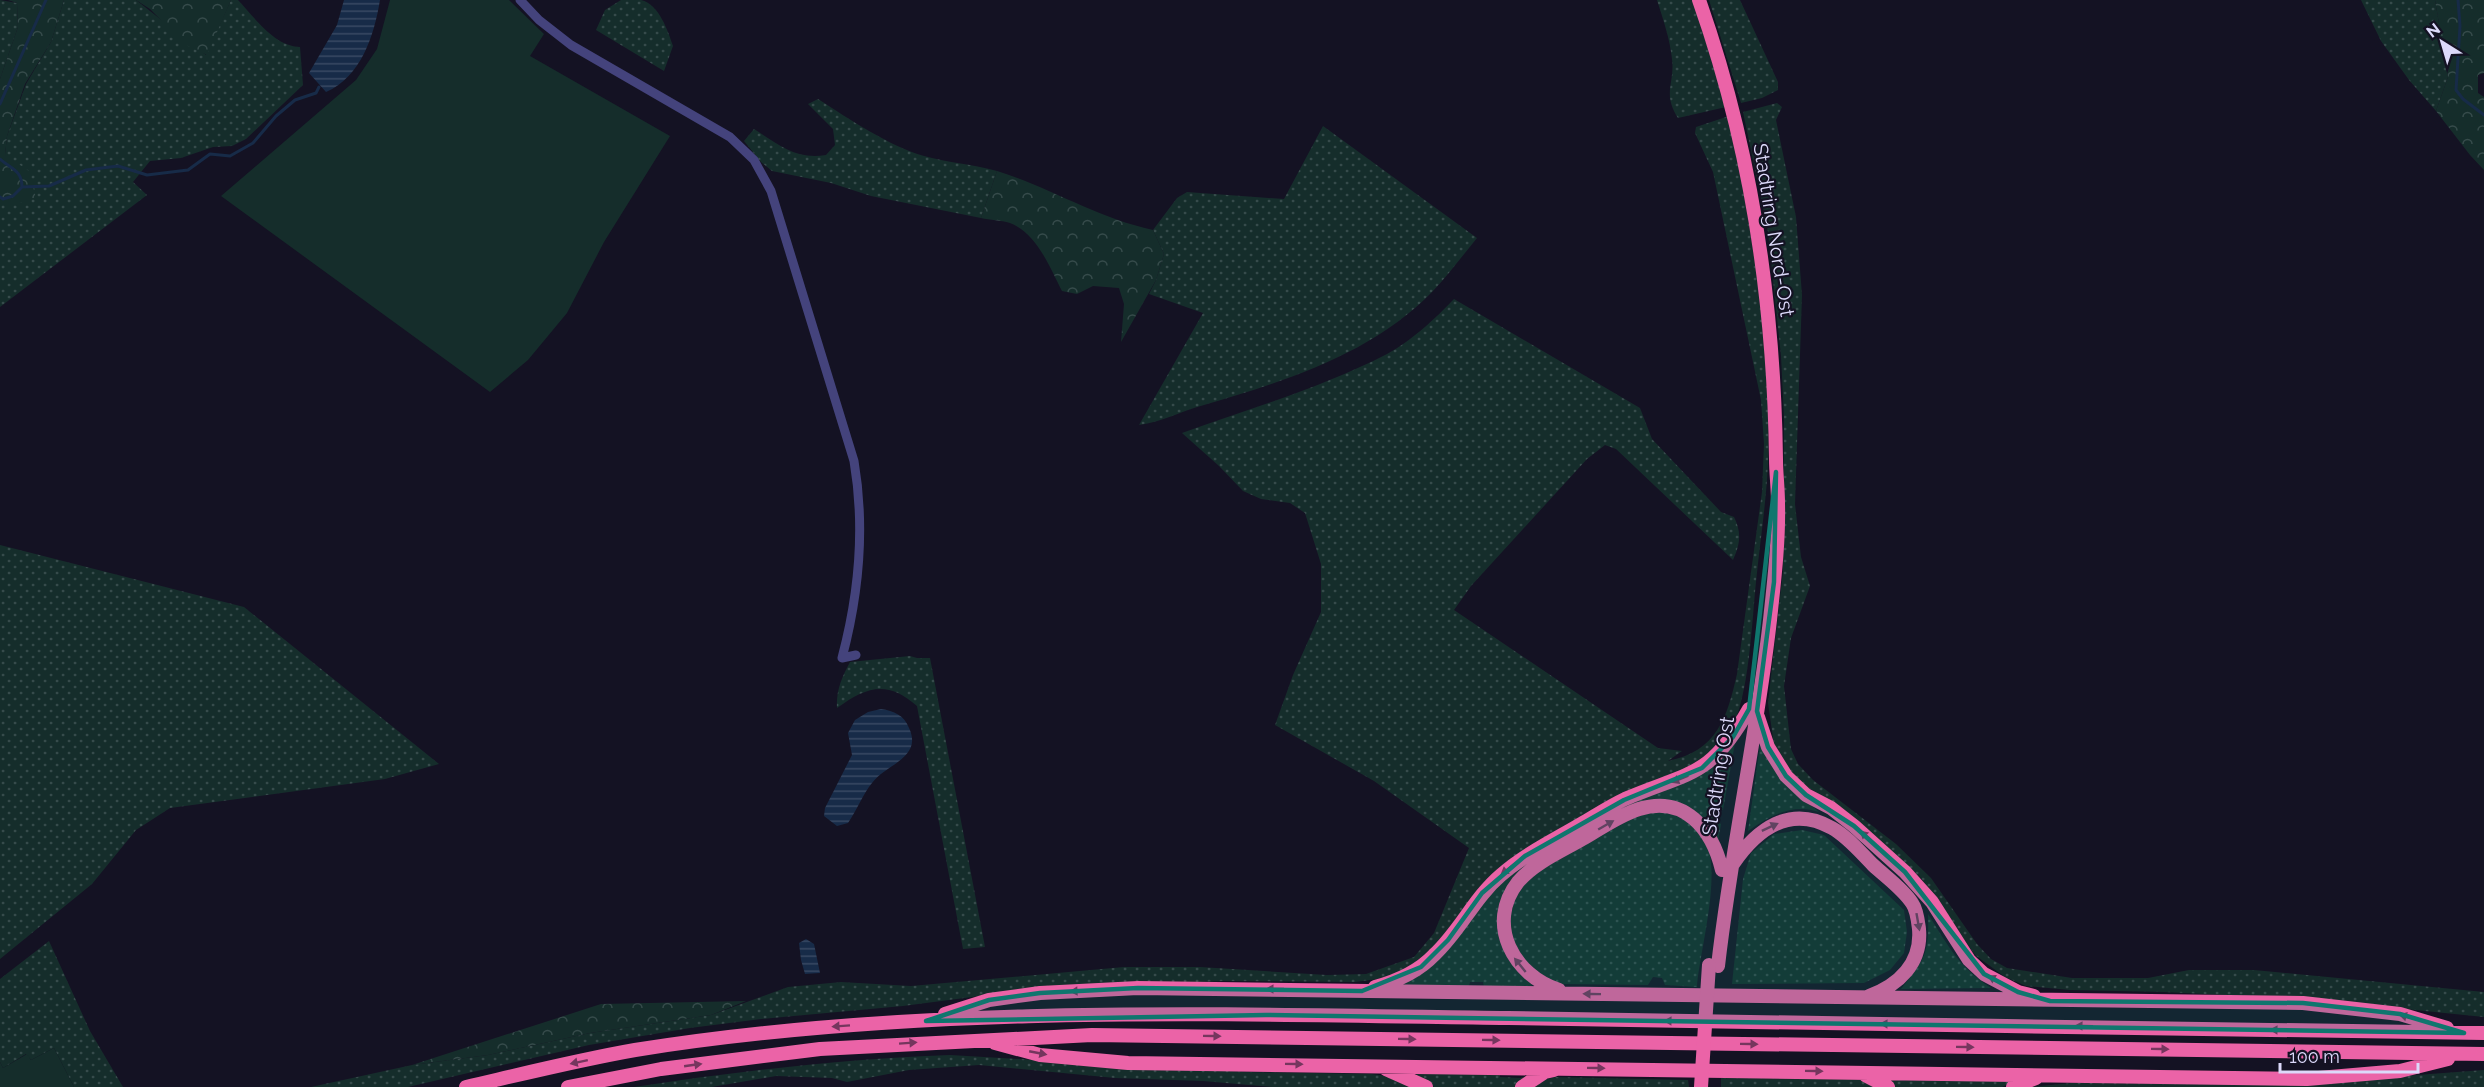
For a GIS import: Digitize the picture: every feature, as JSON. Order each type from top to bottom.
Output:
[{"type":"highway","name":"Stadtring Nord-Ost","points":[[1699,0],[1730,100],[1753,206],[1767,297],[1772,348],[1776,472]]},
{"type":"highway","name":"Stadtring Ost","points":[[1726,869],[1753,710],[1776,472]]},
{"type":"highway","points":[[1362,991],[1391,982],[1421,967],[1448,940],[1482,893],[1526,856],[1624,800],[1684,778],[1702,768],[1720,753],[1753,710]]},
{"type":"highway","points":[[1753,710],[1768,747],[1786,776],[1806,795],[1831,808],[1854,826],[1905,872],[1932,902],[1969,960],[1984,974],[2018,992],[2050,1001]]},
{"type":"highway","points":[[1570,994],[1541,984],[1529,975],[1512,954],[1506,937],[1505,916],[1511,895],[1519,882],[1537,866],[1619,818],[1657,805],[1678,809],[1700,823],[1726,869]]},
{"type":"highway","points":[[1701,1087],[1726,869],[1756,834],[1770,826],[1786,820],[1805,819],[1821,823],[1849,840],[1913,903],[1920,938],[1917,954],[1909,969],[1897,982],[1861,998]]},
{"type":"highway","points":[[1710,1087],[1714,965]]},
{"type":"highway","points":[[926,1021],[989,1000],[1040,993],[1138,988],[2303,1003],[2400,1014],[2464,1033]]},
{"type":"highway","points":[[466,1087],[632,1051],[798,1030],[993,1017],[1266,1015],[2484,1033]]},
{"type":"highway","points":[[568,1087],[662,1070],[809,1050],[981,1039],[1092,1035],[2484,1054]]},
{"type":"highway","points":[[981,1039],[1040,1055],[1128,1063],[2307,1079],[2400,1071],[2466,1054]]},
{"type":"highway","points":[[1376,1065],[1397,1072],[1426,1087]]},
{"type":"highway","points":[[1522,1087],[1545,1072],[1562,1068]]},
{"type":"highway","points":[[1857,1072],[1888,1087]]},
{"type":"highway","points":[[2013,1087],[2048,1074]]},
{"type":"street","points":[[520,0],[539,20],[571,45],[730,137],[754,160],[771,191],[854,461],[860,501],[859,558],[850,625],[842,658],[856,655]]},
{"type":"highlighted area","points":[[1776,472],[1774,582],[1757,711],[1768,747],[1786,776],[1806,795],[1854,826],[1905,872],[1984,974],[2018,992],[2050,1001],[2303,1003],[2400,1014],[2464,1033],[1266,1015],[926,1021],[989,1000],[1040,993],[1138,988],[1362,991],[1421,967],[1448,940],[1482,893],[1525,856],[1624,800],[1702,768],[1733,737],[1749,709]]},
{"type":"green space","points":[[0,0],[17,3],[18,27],[0,79]]},
{"type":"green space","points":[[8,0],[64,0],[51,42],[25,84],[7,136],[5,155],[29,171],[36,198],[16,204],[0,204],[0,79],[18,27],[17,3]]},
{"type":"green space","points":[[64,0],[136,0],[206,55],[231,0],[238,0],[273,36],[282,42],[300,47],[303,85],[246,139],[232,146],[213,147],[181,158],[150,161],[133,182],[147,195],[0,307],[0,204],[16,204],[5,155],[7,136],[26,84],[51,42]]},
{"type":"green space","points":[[136,0],[231,0],[207,55],[186,45],[150,9]]},
{"type":"green space","points":[[390,0],[509,0],[544,34],[530,56],[670,136],[604,242],[567,313],[528,360],[490,392],[221,196],[356,80],[377,49]]},
{"type":"green space","points":[[621,0],[641,0],[658,12],[673,46],[664,71],[596,30],[605,10]]},
{"type":"green space","points":[[1657,0],[1693,0],[1726,107],[1678,118],[1670,95],[1671,52]]},
{"type":"green space","points":[[1709,0],[1740,0],[1778,82],[1778,90],[1762,98],[1741,103]]},
{"type":"green space","points":[[2361,0],[2435,0],[2448,77],[2436,111],[2409,80],[2381,41]]},
{"type":"green space","points":[[2435,0],[2484,0],[2484,73],[2478,75],[2478,93],[2484,97],[2484,170],[2436,111],[2448,77]]},
{"type":"green space","points":[[818,99],[870,131],[911,152],[997,171],[981,218],[871,196],[831,183],[772,171],[761,162],[744,141],[754,129],[788,150],[806,155],[826,155],[835,145],[833,129],[808,104]]},
{"type":"green space","points":[[1777,103],[1782,107],[1776,120],[1796,217],[1802,295],[1795,504],[1801,557],[1810,586],[1791,638],[1784,686],[1791,749],[1798,764],[1813,780],[1896,844],[1931,878],[1977,944],[1991,959],[2007,968],[2072,978],[2148,978],[2189,970],[2254,970],[2484,992],[2484,1017],[2307,999],[2070,990],[2026,986],[2005,977],[1975,955],[1921,878],[1846,811],[1804,785],[1786,767],[1774,745],[1768,703],[1783,571],[1784,418],[1781,356],[1768,232],[1743,112]]},
{"type":"green space","points":[[1729,116],[1759,289],[1767,376],[1768,420],[1767,479],[1751,637],[1746,679],[1737,715],[1724,740],[1696,765],[1483,884],[1426,957],[1395,975],[1355,982],[1223,981],[1040,988],[903,1006],[690,1028],[589,1045],[408,1087],[311,1087],[412,1065],[488,1055],[590,1033],[711,1015],[788,987],[841,982],[911,986],[1124,967],[1200,967],[1327,975],[1366,974],[1414,957],[1434,933],[1469,848],[1374,781],[1275,725],[1293,675],[1321,612],[1321,564],[1305,513],[1290,503],[1261,499],[1243,491],[1182,433],[1311,387],[1387,354],[1405,343],[1454,299],[1640,408],[1652,439],[1721,512],[1734,517],[1739,539],[1733,560],[1616,449],[1605,445],[1587,459],[1471,586],[1454,610],[1658,748],[1682,751],[1668,761],[1698,749],[1709,741],[1724,718],[1737,674],[1762,492],[1764,444],[1761,400],[1713,172],[1695,133],[1696,127]]},
{"type":"green space","points":[[1323,126],[1477,238],[1439,285],[1409,313],[1383,332],[1355,348],[1326,363],[1266,386],[1139,425],[1203,313],[1149,294],[1164,254],[1153,230],[1177,198],[1187,192],[1284,199]]},
{"type":"green space","points":[[997,171],[1093,211],[1153,230],[1164,254],[1156,280],[1121,342],[1124,304],[1119,288],[1093,286],[1077,294],[1062,291],[1042,252],[1028,235],[1010,223],[981,218]]},
{"type":"green space","points":[[0,545],[244,607],[439,764],[385,779],[170,808],[136,830],[92,884],[0,959]]},
{"type":"green space","points":[[910,656],[930,658],[985,947],[963,949],[917,706],[896,692],[877,689],[858,695],[837,708],[840,684],[850,662]]},
{"type":"green space","points":[[1761,738],[1802,798],[1819,812],[1790,810],[1765,820],[1748,831]]},
{"type":"green space","points":[[1735,743],[1723,810],[1719,810],[1717,822],[1721,824],[1718,842],[1706,822],[1647,801],[1520,873],[1503,948],[1519,973],[1532,983],[1531,988],[1484,987],[1483,982],[1470,982],[1469,986],[1396,985],[1508,874],[1533,857]]},
{"type":"green space","points":[[1652,811],[1672,814],[1691,822],[1701,832],[1708,846],[1711,885],[1697,987],[1665,985],[1662,978],[1653,977],[1648,985],[1560,984],[1533,971],[1516,950],[1509,922],[1516,895],[1525,882],[1537,872],[1633,818]]},
{"type":"green space","points":[[1802,830],[1824,835],[1904,910],[1907,932],[1904,953],[1890,970],[1864,983],[1732,984],[1743,879],[1751,853],[1774,834]]},
{"type":"green space","points":[[1928,914],[1962,964],[1991,988],[1901,989],[1916,970],[1924,954],[1928,938]]},
{"type":"green space","points":[[49,941],[90,1031],[123,1087],[74,1087],[54,1048],[31,1060],[26,1054],[3,1068],[0,1062],[0,979]]},
{"type":"green space","points":[[746,1001],[711,1015],[590,1033],[488,1055],[412,1065],[601,1004]]},
{"type":"green space","points":[[54,1048],[74,1087],[0,1087],[0,1062],[3,1068],[27,1054],[31,1060]]},
{"type":"green space","points":[[950,1055],[1247,1072],[1372,1074],[1392,1077],[1417,1087],[1272,1087],[1203,1081],[1115,1078],[979,1065],[909,1070],[847,1082],[832,1078],[776,1076],[712,1087],[634,1087],[792,1066]]},
{"type":"green space","points":[[2484,1070],[2484,1087],[2030,1087],[2072,1083],[2296,1084]]},
{"type":"green space","points":[[1419,1071],[1500,1071],[1500,1077],[1521,1078],[1532,1074],[1515,1087],[1434,1087],[1416,1075]]},
{"type":"green space","points":[[1555,1077],[1688,1080],[1689,1087],[1531,1087]]},
{"type":"green space","points":[[1721,1078],[1836,1078],[1861,1080],[1880,1087],[1721,1087]]},
{"type":"green space","points":[[1885,1078],[2015,1081],[2002,1087],[1894,1087]]},
{"type":"water","points":[[344,0],[380,0],[370,41],[357,66],[338,85],[326,92],[309,73],[337,25]]},
{"type":"water","points":[[881,709],[894,712],[904,720],[912,738],[911,747],[901,760],[872,783],[848,823],[837,826],[824,816],[825,808],[852,755],[848,733],[855,720],[868,712]]},
{"type":"water","points":[[806,939],[814,944],[820,973],[805,974],[799,943]]},
{"type":"waterway","points":[[0,104],[46,0]]},
{"type":"waterway","points":[[2458,0],[2460,26],[2456,90],[2463,99],[2484,115]]},
{"type":"waterway","points":[[22,187],[49,186],[86,170],[118,166],[147,175],[188,170],[210,154],[230,156],[253,143],[276,116],[295,100],[316,93],[319,87]]},
{"type":"waterway","points":[[0,159],[15,170],[22,181],[22,187],[13,196],[3,199],[0,197]]}]
